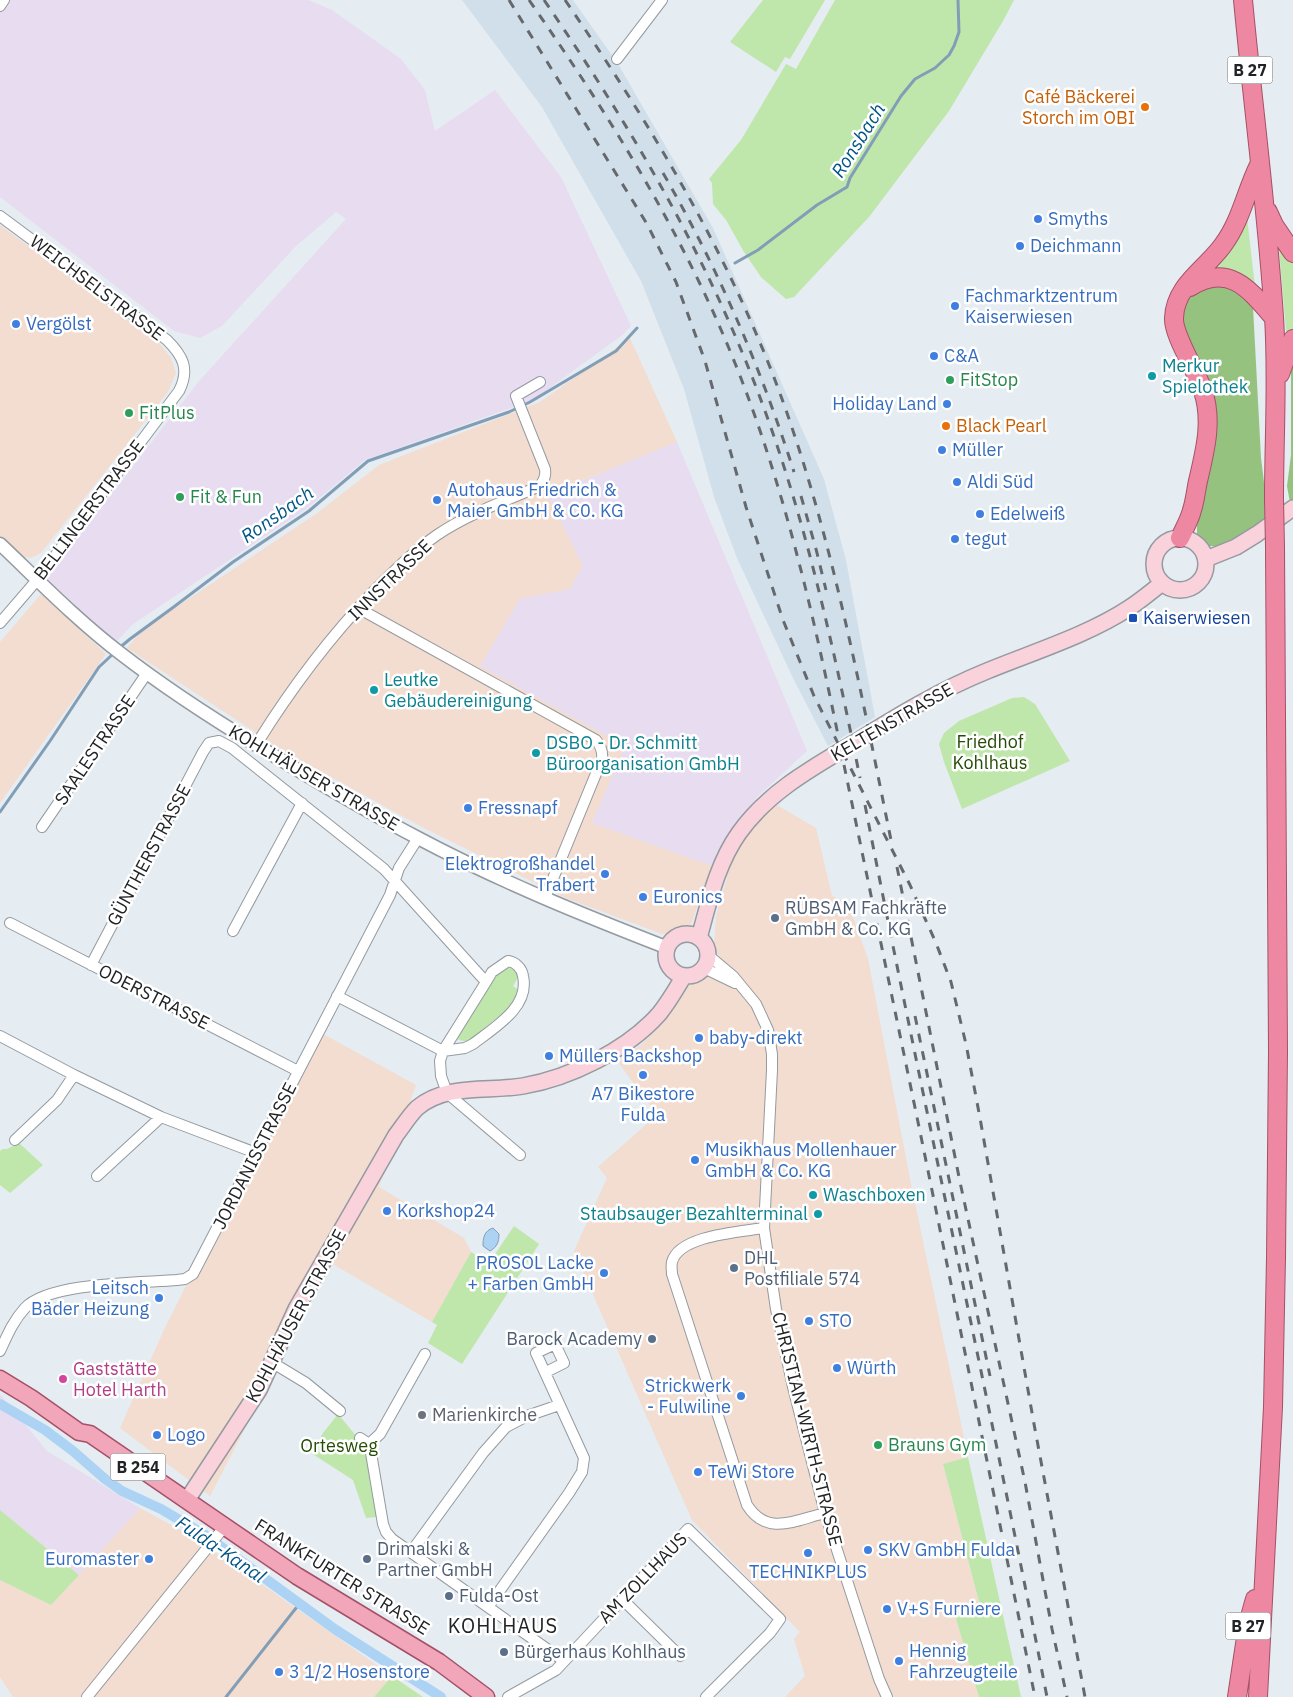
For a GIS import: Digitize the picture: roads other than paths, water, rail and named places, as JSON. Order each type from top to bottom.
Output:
[{"type":"highway","name":"B 27","points":[[1243,0],[1274,318],[1276,386],[1274,499],[1278,1153],[1274,1372],[1258,1697]]},
{"type":"highway","points":[[1186,539],[1206,450],[1208,416],[1203,392],[1174,326],[1175,309],[1188,282],[1224,244],[1240,214],[1252,178],[1259,165]]},
{"type":"highway","points":[[1264,202],[1274,225],[1293,253]]},
{"type":"highway","points":[[1179,298],[1190,286],[1199,281],[1219,277],[1230,278],[1247,288],[1274,318]]},
{"type":"highway","points":[[1276,386],[1293,339]]},
{"type":"highway","name":"B 27","points":[[1237,1697],[1248,1624],[1266,1557]]},
{"type":"main road","points":[[1206,559],[1236,547],[1293,508]]},
{"type":"main road","points":[[1186,539],[1199,545],[1206,559],[1204,575],[1193,587],[1185,590],[1168,588],[1162,583],[1154,569],[1156,553],[1168,540],[1186,539]]},
{"type":"main road","name":"KELTENSTRASSE","points":[[699,938],[717,875],[729,850],[754,814],[783,788],[925,700],[975,676],[1110,619],[1140,601],[1162,583]]},
{"type":"main road","points":[[690,935],[699,938],[706,947],[706,962],[695,974],[684,976],[670,968],[667,958],[668,948],[673,940],[681,936],[690,935]]},
{"type":"main road","name":"KOHLHÄUSER STRASSE","points":[[187,1500],[250,1405],[272,1363],[296,1309],[399,1131],[418,1108],[428,1101],[447,1093],[501,1089],[534,1084],[558,1077],[600,1058],[647,1026],[664,1008],[684,976]]},
{"type":"main road","name":"FRANKFURTER STRASSE","points":[[0,1368],[85,1423],[90,1434]]},
{"type":"main road","name":"FRANKFURTER STRASSE","points":[[0,1380],[31,1398],[79,1432],[90,1434],[187,1500],[220,1532],[297,1576],[438,1662],[486,1697]]},
{"type":"street","points":[[0,6],[4,0]]},
{"type":"street","points":[[617,58],[662,0]]},
{"type":"street","name":"WEICHSELSTRASSE","points":[[0,216],[167,340],[178,352],[184,367]]},
{"type":"street","name":"BELLINGERSTRASSE","points":[[0,623],[37,580],[179,391],[184,379],[184,367]]},
{"type":"street","name":"INNSTRASSE","points":[[256,745],[272,718],[325,646],[358,608],[404,562],[437,535],[459,522],[540,486],[545,478],[545,469],[516,396],[540,382]]},
{"type":"street","name":"KOHLHÄUSER STRASSE","points":[[0,544],[37,580],[117,650],[147,673],[256,745],[418,838],[545,898],[668,948]]},
{"type":"street","points":[[358,608],[596,740],[600,744],[603,754],[602,759],[545,898]]},
{"type":"street","name":"SAALESTRASSE","points":[[42,827],[147,673]]},
{"type":"street","name":"GÜNTHERSTRASSE","points":[[91,965],[207,745],[220,741],[232,748],[302,803]]},
{"type":"street","points":[[233,931],[302,803],[384,869],[486,982]]},
{"type":"street","name":"JORDANISSTRASSE","points":[[0,1351],[9,1330],[25,1307],[48,1295],[61,1290],[185,1279],[193,1274],[390,895],[399,868],[418,838]]},
{"type":"street","name":"ODERSTRASSE","points":[[10,923],[298,1071]]},
{"type":"street","points":[[337,996],[443,1051],[465,1048],[473,1044],[517,1007],[523,995],[524,984],[522,971],[515,964],[508,961],[504,962],[492,972],[443,1051],[440,1061],[441,1076],[447,1093],[520,1155]]},
{"type":"street","name":"CHRISTIAN-WIRTH-STRASSE","points":[[706,962],[738,984],[756,1004],[768,1030],[772,1054],[771,1107],[764,1228],[776,1309],[793,1387],[825,1513],[887,1697]]},
{"type":"street","points":[[0,1036],[74,1075],[161,1117],[256,1153]]},
{"type":"street","points":[[14,1140],[57,1100],[74,1075]]},
{"type":"street","points":[[97,1176],[161,1117]]},
{"type":"street","points":[[764,1228],[691,1242],[677,1253],[672,1262],[672,1274],[744,1497],[750,1510],[761,1520],[774,1524],[786,1523],[825,1513]]},
{"type":"street","points":[[425,1354],[380,1434],[364,1441],[373,1462],[386,1532],[392,1539],[564,1661]]},
{"type":"street","points":[[272,1363],[306,1383],[340,1411]]},
{"type":"street","points":[[488,1607],[582,1472],[584,1458],[546,1372]]},
{"type":"street","points":[[411,1552],[483,1453],[506,1427],[527,1416],[559,1405]]},
{"type":"street","name":"AM ZOLLHAUS","points":[[508,1697],[556,1670],[688,1528],[780,1619],[770,1633],[706,1697]]},
{"type":"street","points":[[87,1697],[220,1532]]},
{"type":"street","points":[[622,1599],[680,1656]]},
{"type":"water","points":[[493,1228],[499,1234],[499,1239],[496,1246],[490,1251],[483,1246],[483,1240],[486,1233]]},
{"type":"waterway","name":"Ronsbach","points":[[735,263],[758,250],[817,205],[847,187],[850,178],[901,96],[915,79],[935,68],[949,55],[959,32],[958,0]]},
{"type":"waterway","name":"Ronsbach","points":[[118,649],[233,562],[309,511],[368,461],[509,412],[530,402],[616,351],[637,328]]},
{"type":"waterway","name":"Ronsbach","points":[[0,812],[99,667],[114,653]]},
{"type":"waterway","name":"Fulda-Kanal","points":[[0,1404],[45,1430],[122,1491],[161,1509],[205,1535],[336,1630],[441,1697]]},
{"type":"waterway","points":[[226,1697],[300,1603]]},
{"type":"railway","points":[[509,0],[647,224],[676,282],[705,361],[746,507],[783,620],[814,696],[910,885],[951,982],[966,1044],[980,1118],[1085,1697]]},
{"type":"railway","points":[[529,0],[583,80],[634,161],[681,245],[722,332],[760,430],[776,480],[804,581],[838,735]]},
{"type":"railway","points":[[544,0],[627,128],[677,215],[722,306],[742,352],[780,456],[812,562],[860,778]]},
{"type":"railway","points":[[565,0],[656,140],[684,188],[735,286],[778,388],[797,443],[829,555],[856,669],[891,840]]},
{"type":"railway","points":[[663,173],[702,245],[737,319],[753,357],[794,472]]},
{"type":"railway","points":[[801,496],[826,590]]},
{"type":"railway","points":[[844,765],[1035,1697]]},
{"type":"railway","points":[[865,805],[1047,1697]]},
{"type":"railway","points":[[897,867],[960,1182],[1025,1482],[1052,1629],[1067,1697]]},
{"type":"railway","points":[[915,1016],[990,1376]]},
{"type":"place","name":"Café Bäckerei Storch im OBI","points":[[1145,107]]},
{"type":"place","name":"Smyths","points":[[1038,219]]},
{"type":"place","name":"Deichmann","points":[[1020,246]]},
{"type":"place","name":"Fachmarktzentrum Kaiserwiesen","points":[[955,306]]},
{"type":"place","name":"Vergölst","points":[[16,324]]},
{"type":"place","name":"C&A","points":[[934,356]]},
{"type":"place","name":"Merkur Spielothek","points":[[1152,376]]},
{"type":"place","name":"FitStop","points":[[950,380]]},
{"type":"place","name":"Holiday Land","points":[[947,404]]},
{"type":"place","name":"FitPlus","points":[[129,413]]},
{"type":"place","name":"Black Pearl","points":[[946,426]]},
{"type":"place","name":"Müller","points":[[942,450]]},
{"type":"place","name":"Aldi Süd","points":[[957,482]]},
{"type":"place","name":"Fit & Fun","points":[[180,497]]},
{"type":"place","name":"Autohaus Friedrich & Maier GmbH & C0. KG","points":[[437,500]]},
{"type":"place","name":"Edelweiß","points":[[980,514]]},
{"type":"place","name":"tegut","points":[[955,539]]},
{"type":"place","name":"Kaiserwiesen","points":[[1133,618]]},
{"type":"place","name":"Leutke Gebäudereinigung","points":[[374,690]]},
{"type":"place","name":"DSBO - Dr. Schmitt Büroorganisation GmbH","points":[[536,753]]},
{"type":"place","name":"Fressnapf","points":[[468,808]]},
{"type":"place","name":"Elektrogroßhandel Trabert","points":[[605,874]]},
{"type":"place","name":"Euronics","points":[[643,897]]},
{"type":"place","name":"RÜBSAM Fachkräfte GmbH & Co. KG","points":[[775,918]]},
{"type":"place","name":"baby-direkt","points":[[699,1038]]},
{"type":"place","name":"Müllers Backshop","points":[[549,1056]]},
{"type":"place","name":"A7 Bikestore Fulda","points":[[643,1075]]},
{"type":"place","name":"Musikhaus Mollenhauer GmbH & Co. KG","points":[[695,1160]]},
{"type":"place","name":"Waschboxen","points":[[813,1195]]},
{"type":"place","name":"Korkshop24","points":[[387,1211]]},
{"type":"place","name":"Staubsauger Bezahlterminal","points":[[818,1214]]},
{"type":"place","name":"DHL Postfiliale 574","points":[[734,1268]]},
{"type":"place","name":"PROSOL Lacke + Farben GmbH","points":[[604,1273]]},
{"type":"place","name":"Leitsch Bäder Heizung","points":[[159,1298]]},
{"type":"place","name":"STO","points":[[809,1321]]},
{"type":"place","name":"Barock Academy","points":[[652,1339]]},
{"type":"place","name":"Würth","points":[[837,1368]]},
{"type":"place","name":"Gaststätte Hotel Harth","points":[[63,1379]]},
{"type":"place","name":"Strickwerk - Fulwiline","points":[[741,1396]]},
{"type":"place","name":"Marienkirche","points":[[422,1415]]},
{"type":"place","name":"Logo","points":[[157,1435]]},
{"type":"place","name":"Brauns Gym","points":[[878,1445]]},
{"type":"place","name":"TeWi Store","points":[[698,1472]]},
{"type":"place","name":"SKV GmbH Fulda","points":[[868,1550]]},
{"type":"place","name":"TECHNIKPLUS","points":[[808,1553]]},
{"type":"place","name":"Euromaster","points":[[149,1559]]},
{"type":"place","name":"Drimalski & Partner GmbH","points":[[367,1559]]},
{"type":"place","name":"Fulda-Ost","points":[[449,1596]]},
{"type":"place","name":"V+S Furniere","points":[[887,1609]]},
{"type":"place","name":"Bürgerhaus Kohlhaus","points":[[504,1652]]},
{"type":"place","name":"Hennig Fahrzeugteile","points":[[899,1661]]},
{"type":"place","name":"3 1/2 Hosenstore","points":[[279,1672]]},
{"type":"district","name":"KOHLHAUS","points":[[503,1626]]},
{"type":"park label","name":"Friedhof Kohlhaus","points":[[990,752]]},
{"type":"park label","name":"Ortesweg","points":[[339,1446]]}]
